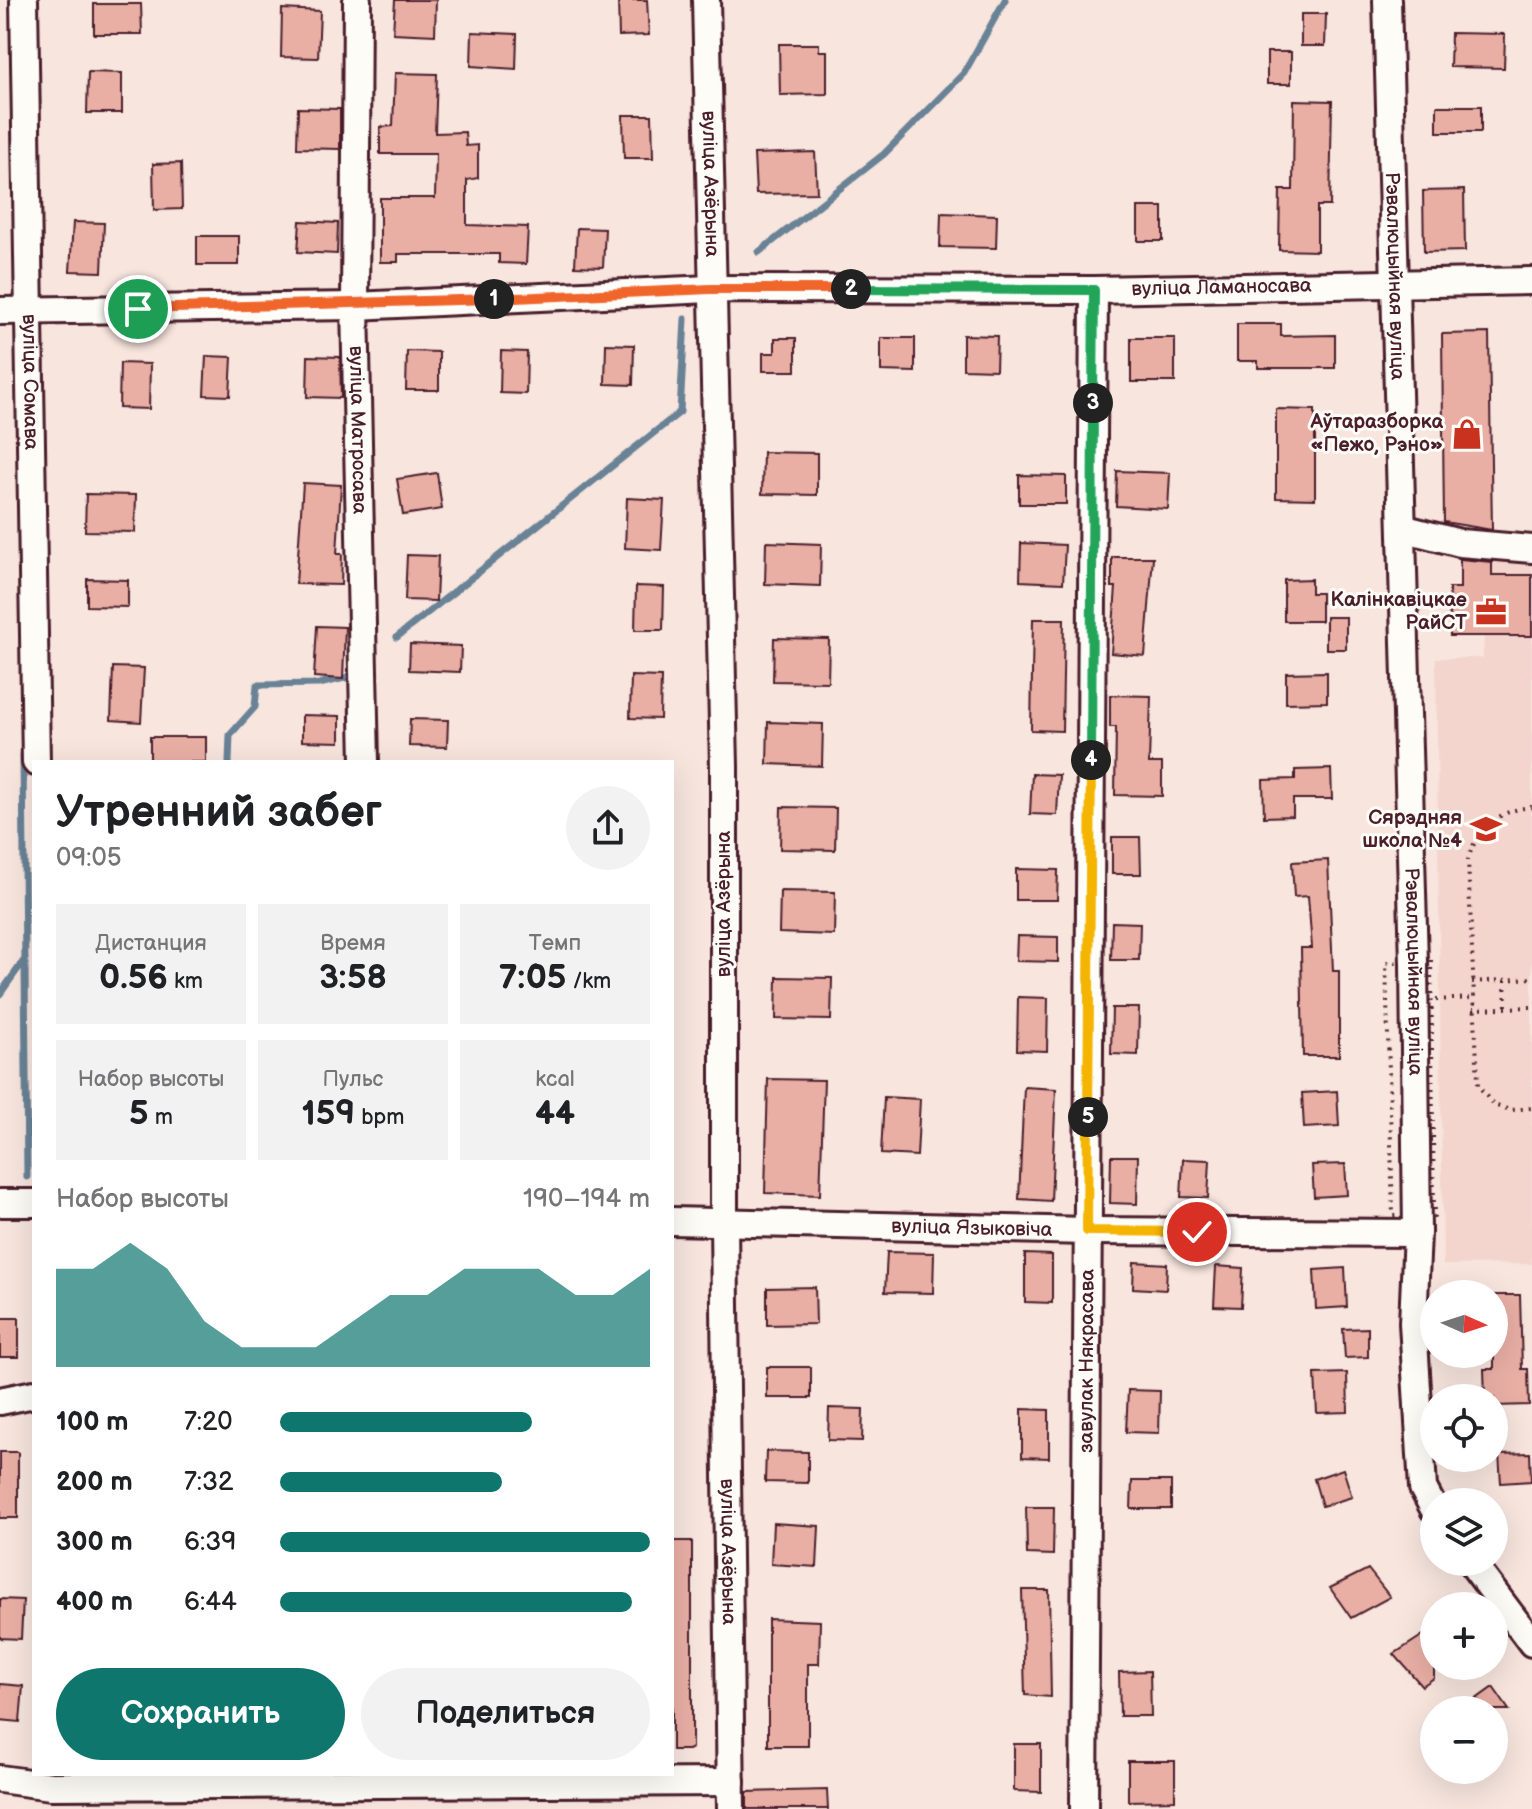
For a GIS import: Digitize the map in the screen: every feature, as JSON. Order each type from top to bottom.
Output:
[{"type":"street","name":"вуліца Сомава","points":[[24,0],[36,760]]},
{"type":"street","name":"вуліца Матросава","points":[[357,0],[355,306],[365,760]]},
{"type":"street","name":"вуліца Азёрына","points":[[706,0],[710,289],[724,766],[724,1222],[731,1809]]},
{"type":"street","name":"Рэвалюцыйная вуліца","points":[[1387,0],[1417,1233],[1413,1323],[1423,1488]]},
{"type":"street","name":"вуліца Ламаносава","points":[[0,311],[355,306],[710,289],[1094,290],[1532,281]]},
{"type":"street","name":"завулак Някрасава","points":[[1084,1809],[1094,290]]},
{"type":"street","points":[[1402,528],[1460,543],[1532,549]]},
{"type":"street","points":[[0,1203],[32,1203]]},
{"type":"street","name":"вуліца Языковіча","points":[[674,1221],[1087,1231],[1417,1233]]},
{"type":"street","points":[[0,1401],[32,1394]]},
{"type":"street","points":[[1482,1576],[1532,1643]]},
{"type":"street","points":[[0,1779],[51,1790],[731,1782]]},
{"type":"path","points":[[1532,807],[1501,815],[1473,843],[1468,860],[1478,1085],[1483,1097],[1502,1107],[1532,1108]]},
{"type":"path","points":[[1472,982],[1532,978]]},
{"type":"path","points":[[1505,980],[1506,1008]]},
{"type":"path","points":[[1434,1000],[1472,998]]},
{"type":"path","points":[[1473,1009],[1532,1007]]},
{"type":"shaded area","name":"Сярэдняя школа №4","points":[[1445,534],[1532,534],[1532,1264],[1443,1265],[1436,658],[1483,658],[1484,636],[1450,636],[1449,588],[1460,588],[1460,552]]},
{"type":"building","points":[[395,0],[436,0],[435,35],[393,33]]},
{"type":"building","points":[[618,0],[647,0],[649,35],[619,36]]},
{"type":"building","points":[[94,4],[141,4],[142,34],[94,34]]},
{"type":"building","points":[[282,9],[320,11],[318,58],[281,57]]},
{"type":"building","points":[[1301,14],[1326,14],[1325,46],[1301,46]]},
{"type":"building","points":[[472,32],[517,34],[516,69],[471,66]]},
{"type":"building","points":[[1451,33],[1505,34],[1504,68],[1450,67]]},
{"type":"building","points":[[779,44],[819,44],[819,51],[827,51],[827,94],[780,95]]},
{"type":"building","points":[[1267,52],[1291,52],[1291,84],[1267,84]]},
{"type":"building","points":[[88,72],[122,73],[122,113],[87,113]]},
{"type":"building","points":[[395,73],[437,74],[435,133],[465,132],[466,146],[478,145],[478,178],[467,180],[467,225],[528,227],[526,264],[499,263],[499,254],[398,254],[398,262],[380,262],[380,198],[435,198],[436,154],[380,154],[380,127],[393,126]]},
{"type":"building","points":[[1294,100],[1332,101],[1330,206],[1317,206],[1317,251],[1279,250],[1280,190],[1293,190]]},
{"type":"building","points":[[1437,106],[1481,106],[1481,132],[1437,132]]},
{"type":"building","points":[[298,108],[340,109],[340,149],[297,148]]},
{"type":"building","points":[[623,115],[652,115],[653,158],[624,158]]},
{"type":"building","points":[[815,152],[817,193],[756,194],[754,154]]},
{"type":"building","points":[[181,163],[182,209],[154,210],[153,164]]},
{"type":"building","points":[[1464,190],[1465,251],[1424,252],[1423,191]]},
{"type":"building","points":[[1138,207],[1163,207],[1163,241],[1138,241]]},
{"type":"building","points":[[941,213],[997,215],[996,248],[940,247]]},
{"type":"building","points":[[300,221],[338,223],[337,254],[298,252]]},
{"type":"building","points":[[73,222],[104,223],[102,272],[70,271]]},
{"type":"building","points":[[577,228],[605,229],[603,267],[575,266]]},
{"type":"building","points":[[197,236],[239,236],[239,265],[197,265]]},
{"type":"building","points":[[1237,324],[1281,324],[1281,336],[1335,335],[1335,368],[1258,368],[1258,361],[1237,361]]},
{"type":"building","name":"Аўтаразборка «Пежо, Рэно»","points":[[1489,333],[1492,530],[1444,522],[1442,334]]},
{"type":"building","points":[[963,335],[997,336],[996,370],[963,369]]},
{"type":"building","points":[[775,338],[796,338],[796,371],[763,371],[763,353],[775,353]]},
{"type":"building","points":[[881,338],[915,338],[915,372],[881,371]]},
{"type":"building","points":[[1131,338],[1175,338],[1175,382],[1131,382]]},
{"type":"building","points":[[606,344],[634,345],[633,385],[605,384]]},
{"type":"building","points":[[407,351],[439,352],[439,390],[406,390]]},
{"type":"building","points":[[501,351],[527,352],[526,394],[500,393]]},
{"type":"building","points":[[206,356],[232,357],[230,396],[204,395]]},
{"type":"building","points":[[308,356],[340,357],[341,398],[307,397]]},
{"type":"building","points":[[120,363],[150,364],[149,409],[119,408]]},
{"type":"building","points":[[1276,409],[1315,410],[1315,499],[1276,498]]},
{"type":"building","points":[[763,452],[817,453],[817,495],[762,494]]},
{"type":"building","points":[[1117,471],[1170,473],[1168,509],[1116,506]]},
{"type":"building","points":[[437,473],[442,509],[403,515],[397,479]]},
{"type":"building","points":[[1019,475],[1066,476],[1066,504],[1019,504]]},
{"type":"building","points":[[303,483],[341,485],[337,554],[342,554],[341,585],[296,584]]},
{"type":"building","points":[[86,494],[136,495],[135,532],[85,531]]},
{"type":"building","points":[[627,498],[664,500],[661,550],[625,548]]},
{"type":"building","points":[[766,542],[821,544],[820,586],[765,584]]},
{"type":"building","points":[[1021,543],[1065,545],[1063,583],[1020,581]]},
{"type":"building","points":[[407,555],[438,556],[436,601],[405,600]]},
{"type":"building","points":[[1112,557],[1153,557],[1145,656],[1111,653],[1116,587],[1112,587]]},
{"type":"building","name":"Калінкавіцкае РайСТ","points":[[1460,559],[1492,562],[1492,575],[1532,575],[1532,636],[1450,636],[1449,588],[1460,588]]},
{"type":"building","points":[[87,579],[128,580],[128,607],[87,606]]},
{"type":"building","points":[[1311,579],[1311,593],[1321,593],[1321,621],[1284,621],[1284,580]]},
{"type":"building","points":[[636,586],[664,587],[663,630],[635,630]]},
{"type":"building","points":[[1326,617],[1346,617],[1346,649],[1326,649]]},
{"type":"building","points":[[1033,619],[1064,619],[1062,731],[1031,730]]},
{"type":"building","points":[[317,626],[345,627],[343,679],[314,677]]},
{"type":"building","points":[[774,638],[829,639],[828,682],[773,681]]},
{"type":"building","points":[[410,644],[461,646],[460,672],[409,670]]},
{"type":"building","points":[[113,667],[144,668],[141,722],[111,720]]},
{"type":"building","points":[[1327,672],[1327,702],[1286,703],[1286,673]]},
{"type":"building","points":[[631,676],[661,677],[660,719],[630,718]]},
{"type":"building","points":[[1110,695],[1151,696],[1149,763],[1162,763],[1162,796],[1115,795],[1116,727],[1110,727]]},
{"type":"building","points":[[302,715],[340,716],[340,742],[302,741]]},
{"type":"building","points":[[410,719],[448,720],[447,747],[409,746]]},
{"type":"building","points":[[768,722],[823,724],[822,766],[767,764]]},
{"type":"building","points":[[150,737],[206,737],[206,760],[150,760]]},
{"type":"building","points":[[1331,769],[1332,799],[1293,799],[1293,816],[1264,817],[1263,780],[1295,779],[1295,770]]},
{"type":"building","points":[[1032,774],[1059,775],[1057,815],[1030,814]]},
{"type":"building","points":[[781,807],[836,808],[835,850],[780,849]]},
{"type":"building","points":[[1112,837],[1140,837],[1141,874],[1112,874]]},
{"type":"building","points":[[1328,860],[1333,971],[1339,971],[1339,1056],[1303,1056],[1301,948],[1312,948],[1308,896],[1294,897],[1292,862]]},
{"type":"building","points":[[1016,869],[1058,870],[1057,900],[1016,900]]},
{"type":"building","points":[[780,891],[835,892],[834,935],[779,933]]},
{"type":"building","points":[[1112,922],[1140,923],[1139,960],[1111,960]]},
{"type":"building","points":[[1017,936],[1058,937],[1058,962],[1016,961]]},
{"type":"building","points":[[777,977],[832,978],[831,1020],[776,1019]]},
{"type":"building","points":[[1018,997],[1048,998],[1047,1051],[1017,1050]]},
{"type":"building","points":[[1112,1008],[1139,1008],[1138,1055],[1111,1054]]},
{"type":"building","points":[[768,1079],[824,1080],[820,1195],[765,1193]]},
{"type":"building","points":[[1024,1087],[1056,1089],[1051,1201],[1019,1199]]},
{"type":"building","points":[[1337,1091],[1339,1126],[1304,1128],[1302,1093]]},
{"type":"building","points":[[884,1097],[920,1099],[917,1156],[881,1154]]},
{"type":"building","points":[[1111,1156],[1138,1156],[1137,1204],[1110,1203]]},
{"type":"building","points":[[1183,1159],[1210,1160],[1208,1198],[1181,1197]]},
{"type":"building","points":[[1345,1164],[1347,1195],[1314,1197],[1312,1165]]},
{"type":"building","points":[[887,1252],[934,1253],[933,1293],[885,1292]]},
{"type":"building","points":[[1025,1254],[1052,1255],[1052,1303],[1025,1302]]},
{"type":"building","points":[[1134,1262],[1167,1264],[1166,1290],[1133,1288]]},
{"type":"building","points":[[1216,1266],[1243,1268],[1241,1307],[1214,1306]]},
{"type":"building","points":[[1345,1268],[1347,1307],[1316,1309],[1314,1270]]},
{"type":"building","points":[[815,1287],[816,1324],[767,1325],[767,1288]]},
{"type":"building","points":[[1508,1295],[1520,1295],[1522,1369],[1528,1369],[1529,1405],[1508,1406],[1508,1384],[1485,1384],[1484,1369],[1508,1368]]},
{"type":"building","points":[[0,1318],[19,1318],[19,1357],[0,1357]]},
{"type":"building","points":[[1368,1328],[1368,1357],[1345,1358],[1343,1329]]},
{"type":"building","points":[[767,1367],[811,1367],[811,1398],[767,1398]]},
{"type":"building","points":[[1347,1373],[1348,1412],[1317,1413],[1315,1374]]},
{"type":"building","points":[[1128,1390],[1160,1391],[1159,1433],[1126,1432]]},
{"type":"building","points":[[829,1408],[863,1409],[862,1441],[828,1440]]},
{"type":"building","points":[[1022,1409],[1049,1410],[1049,1458],[1022,1457]]},
{"type":"building","points":[[766,1451],[808,1452],[808,1483],[765,1482]]},
{"type":"building","points":[[0,1452],[18,1452],[18,1518],[0,1518]]},
{"type":"building","points":[[1530,1453],[1531,1481],[1501,1483],[1500,1472],[1508,1472],[1508,1454]]},
{"type":"building","points":[[1343,1469],[1352,1497],[1322,1506],[1314,1479]]},
{"type":"building","points":[[1132,1481],[1171,1481],[1171,1509],[1131,1509]]},
{"type":"building","points":[[1026,1507],[1054,1507],[1053,1555],[1027,1554]]},
{"type":"building","points":[[773,1523],[819,1526],[817,1567],[771,1564]]},
{"type":"building","points":[[674,1541],[692,1541],[692,1748],[674,1750]]},
{"type":"building","points":[[1368,1569],[1390,1597],[1351,1618],[1330,1588]]},
{"type":"building","points":[[1022,1590],[1049,1590],[1051,1697],[1025,1695]]},
{"type":"building","points":[[0,1599],[23,1600],[21,1639],[0,1638]]},
{"type":"building","points":[[768,1619],[820,1621],[819,1664],[808,1664],[808,1746],[768,1746]]},
{"type":"building","points":[[1420,1637],[1420,1680],[1431,1680],[1422,1686],[1394,1654]]},
{"type":"building","points":[[1150,1671],[1151,1716],[1120,1716],[1119,1672]]},
{"type":"building","points":[[0,1684],[23,1686],[20,1722],[0,1720]]},
{"type":"building","points":[[1493,1687],[1499,1696],[1480,1696]]},
{"type":"building","points":[[1014,1744],[1041,1744],[1041,1792],[1014,1791]]},
{"type":"building","points":[[1128,1761],[1175,1761],[1175,1800],[1128,1801]]},
{"type":"building","points":[[827,1790],[828,1809],[747,1809],[747,1792]]},
{"type":"waterway","points":[[759,252],[884,154],[964,73],[1005,0]]},
{"type":"waterway","points":[[397,637],[680,412],[685,319]]},
{"type":"waterway","points":[[229,760],[230,735],[255,707],[257,685],[319,684],[358,675]]},
{"type":"waterway","points":[[23,755],[27,1177]]},
{"type":"waterway","points":[[0,994],[25,959]]},
{"type":"place","name":"Аўтаразборка «Пежо, Рэно»","points":[[1467,434]]},
{"type":"place","name":"Калінкавіцкае РайСТ","points":[[1491,612]]},
{"type":"place","name":"Сярэдняя школа №4","points":[[1486,829]]},
{"type":"route","points":[[138,309],[355,306],[710,289],[1094,290],[1087,1231],[1197,1232]]}]
